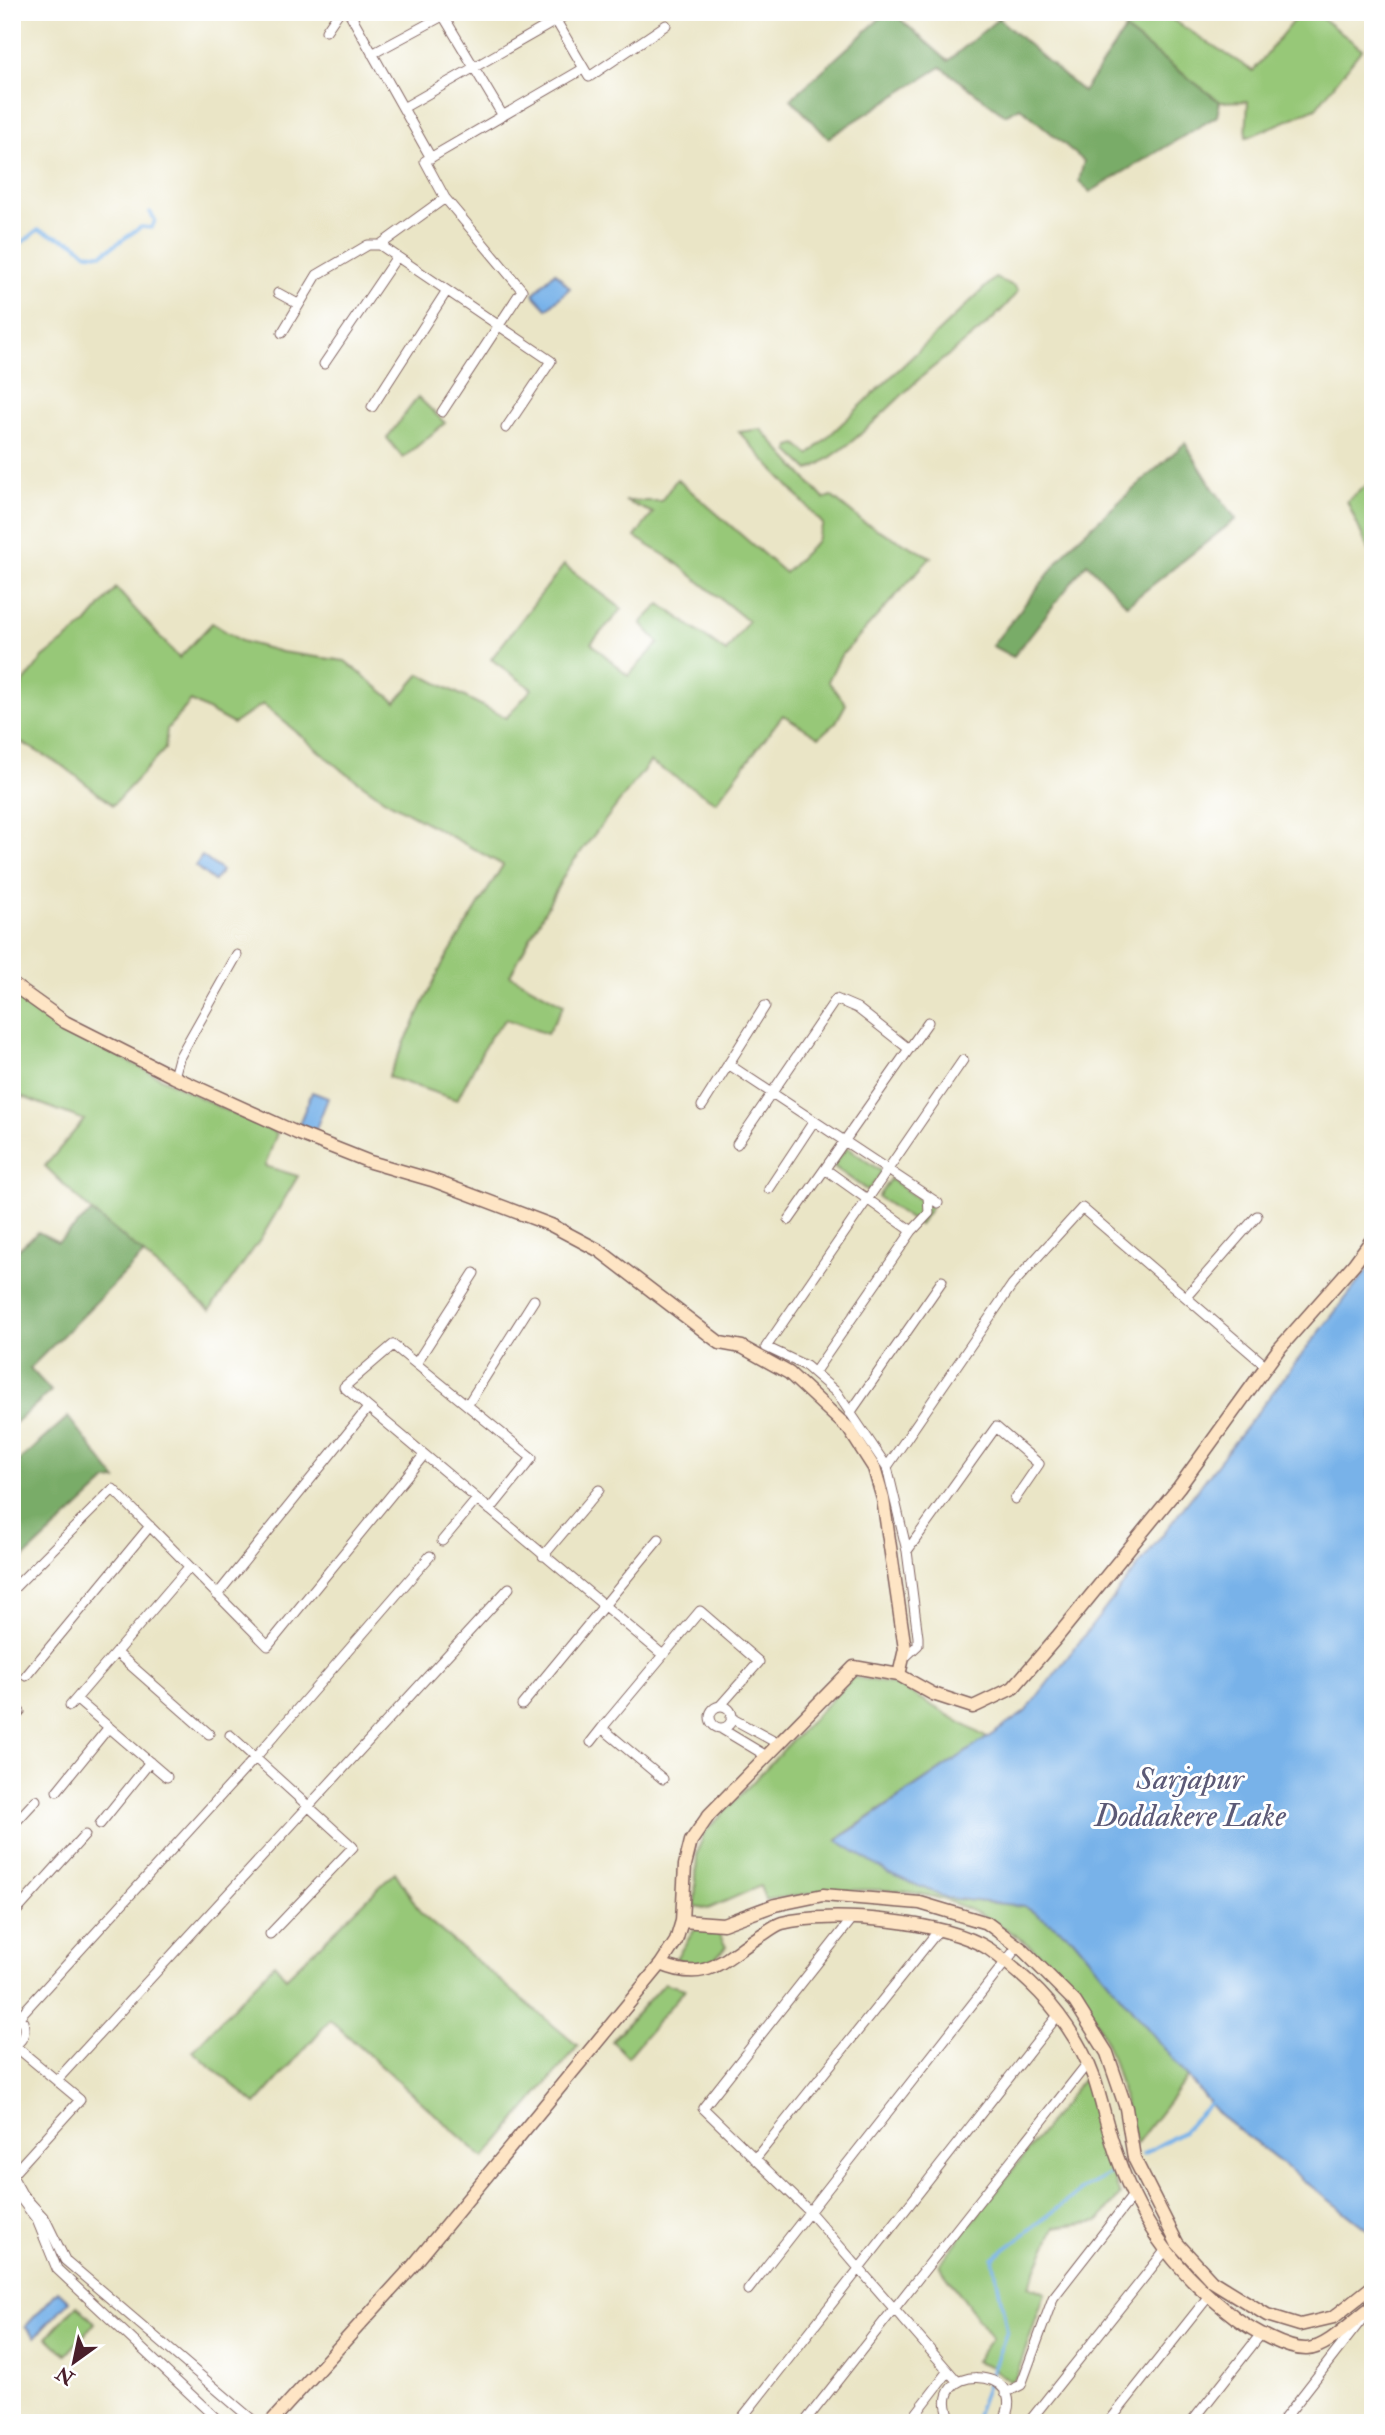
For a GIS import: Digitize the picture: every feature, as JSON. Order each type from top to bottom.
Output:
[{"type":"street","points":[[326,31],[339,12]]},
{"type":"street","points":[[349,12],[431,158]]},
{"type":"street","points":[[403,108],[474,68],[553,16],[571,12]]},
{"type":"street","points":[[372,54],[445,13],[502,116]]},
{"type":"street","points":[[553,16],[589,77],[666,25]]},
{"type":"street","points":[[442,412],[522,290],[445,198],[425,161],[583,69]]},
{"type":"street","points":[[282,332],[317,275],[368,245],[380,245],[445,198]]},
{"type":"street","points":[[380,245],[551,361],[506,428]]},
{"type":"street","points":[[324,364],[396,258]]},
{"type":"street","points":[[372,407],[446,292]]},
{"type":"street","points":[[278,293],[299,304]]},
{"type":"street","points":[[174,1077],[179,1058],[237,955]]},
{"type":"street","points":[[12,984],[65,1022],[174,1077],[358,1157],[432,1180],[551,1225],[600,1251],[720,1343],[742,1346],[789,1373],[849,1429],[874,1468],[883,1499],[905,1648],[899,1675]]},
{"type":"street","points":[[737,1144],[836,999],[857,1009],[909,1049]]},
{"type":"street","points":[[702,1106],[765,1006]]},
{"type":"street","points":[[789,1220],[928,1022]]},
{"type":"street","points":[[902,1659],[918,1645],[906,1551],[887,1467],[837,1393],[814,1373],[766,1347],[962,1060]]},
{"type":"street","points":[[728,1064],[938,1203]]},
{"type":"street","points":[[769,1189],[814,1121]]},
{"type":"street","points":[[825,1169],[912,1231]]},
{"type":"street","points":[[814,1373],[912,1231],[929,1213],[928,1196]]},
{"type":"street","points":[[887,1467],[1013,1285],[1082,1208],[1266,1366]]},
{"type":"street","points":[[1186,1297],[1257,1216]]},
{"type":"street","points":[[270,2423],[412,2267],[661,1964],[676,1941],[682,1921],[685,1865],[691,1841],[709,1815],[854,1667],[899,1675],[933,1694],[973,1707],[1013,1688],[1179,1487],[1266,1366],[1373,1238]]},
{"type":"street","points":[[417,1362],[474,1273]]},
{"type":"street","points":[[850,1413],[942,1281]]},
{"type":"street","points":[[468,1404],[534,1300]]},
{"type":"street","points":[[490,1510],[532,1458],[393,1345],[344,1387],[604,1608],[663,1655]]},
{"type":"street","points":[[217,1595],[368,1408]]},
{"type":"street","points":[[906,1551],[996,1427],[1039,1464],[1015,1499]]},
{"type":"street","points":[[12,1591],[113,1489],[268,1646],[424,1455]]},
{"type":"street","points":[[543,1556],[599,1490]]},
{"type":"street","points":[[442,1541],[477,1499]]},
{"type":"street","points":[[26,1676],[150,1526]]},
{"type":"street","points":[[522,1705],[659,1539]]},
{"type":"street","points":[[256,2423],[65,2260],[45,2219],[22,2194],[12,2175],[80,2100],[13,2046],[25,2033],[16,2015],[255,1758],[430,1556]]},
{"type":"street","points":[[167,1777],[109,1727],[73,1703],[106,1663],[118,1654],[189,1567]]},
{"type":"street","points":[[57,2080],[509,1588]]},
{"type":"street","points":[[591,1742],[700,1611],[759,1662],[720,1706],[713,1709],[710,1719],[765,1755]]},
{"type":"street","points":[[118,1654],[209,1734]]},
{"type":"street","points":[[720,1706],[727,1709],[732,1718],[777,1743]]},
{"type":"street","points":[[12,1721],[20,1713]]},
{"type":"street","points":[[720,1728],[729,1724],[732,1718]]},
{"type":"street","points":[[57,1791],[109,1727]]},
{"type":"street","points":[[602,1728],[663,1779]]},
{"type":"street","points":[[230,1735],[353,1847],[271,1934]]},
{"type":"street","points":[[100,1824],[149,1762]]},
{"type":"street","points":[[12,1826],[36,1800]]},
{"type":"street","points":[[12,1916],[85,1835]]},
{"type":"street","points":[[682,1921],[723,1924],[775,1905],[823,1895],[920,1903],[987,1923],[1018,1946],[1075,2002],[1107,2053],[1126,2108],[1134,2158],[1177,2243],[1212,2281],[1267,2315],[1300,2325],[1334,2317],[1373,2286]]},
{"type":"street","points":[[661,1964],[677,1970],[706,1972],[781,1923],[852,1919],[910,1923],[988,1948],[1059,2014],[1093,2075],[1118,2161],[1134,2194],[1166,2251],[1209,2297],[1261,2334],[1307,2349],[1332,2339],[1373,2306]]},
{"type":"street","points":[[852,1919],[703,2108],[809,2211],[958,2382]]},
{"type":"street","points":[[755,2159],[938,1930]]},
{"type":"street","points":[[748,2290],[1018,1946]]},
{"type":"street","points":[[738,2423],[1059,2014]]},
{"type":"street","points":[[804,2423],[1087,2064]]},
{"type":"street","points":[[12,2187],[37,2220],[57,2269],[221,2423]]},
{"type":"street","points":[[1005,2393],[1021,2385],[1052,2298],[1134,2194]]},
{"type":"street","points":[[1028,2423],[1166,2251]]},
{"type":"street","points":[[1108,2423],[1209,2297]]},
{"type":"street","points":[[1281,2423],[1373,2306]]},
{"type":"street","points":[[1191,2423],[1261,2334]]},
{"type":"street","points":[[909,2423],[948,2372]]},
{"type":"street","points":[[953,2423],[947,2402],[958,2382],[975,2375],[987,2377],[997,2383],[1005,2393],[1007,2405],[1002,2423]]},
{"type":"street","points":[[1369,2423],[1373,2418]]},
{"type":"green space","points":[[887,12],[892,12],[948,61],[998,19],[992,12],[1005,12],[999,19],[1083,92],[1125,30],[1220,102],[1217,116],[1090,192],[1079,181],[1084,161],[1020,107],[1005,115],[941,67],[828,138],[791,99]]},
{"type":"green space","points":[[1137,12],[1167,12],[1165,15],[1253,71],[1300,12],[1314,12],[1362,49],[1316,108],[1246,138],[1248,101],[1220,102],[1125,30]]},
{"type":"green space","points":[[995,278],[1014,286],[1018,291],[983,328],[917,381],[853,441],[809,470],[789,451],[790,446],[797,444],[809,455]]},
{"type":"green space","points":[[418,397],[445,423],[403,458],[387,438]]},
{"type":"green space","points":[[761,429],[824,499],[831,496],[863,522],[931,557],[840,657],[828,681],[846,704],[836,722],[819,737],[783,715],[716,802],[650,762],[567,870],[510,975],[564,1005],[547,1034],[506,1019],[489,1038],[457,1100],[388,1077],[442,965],[503,865],[385,800],[339,768],[263,704],[233,724],[191,701],[167,729],[165,749],[113,805],[66,768],[12,737],[12,698],[43,658],[86,624],[116,588],[179,658],[212,623],[241,641],[281,652],[345,661],[396,702],[420,674],[506,718],[532,689],[491,659],[564,565],[622,609],[591,643],[628,676],[659,643],[641,623],[660,604],[726,652],[748,621],[674,561],[635,537],[653,513],[625,501],[661,501],[677,479],[785,573],[816,542],[823,524],[739,432]]},
{"type":"green space","points":[[1185,443],[1236,519],[1127,605],[1087,563],[1013,657],[992,646],[1072,544]]},
{"type":"green space","points":[[1373,480],[1373,560],[1347,501]]},
{"type":"green space","points":[[12,990],[76,1035],[277,1133],[265,1166],[298,1176],[260,1240],[210,1310],[92,1212],[45,1166],[84,1120],[12,1093]]},
{"type":"green space","points":[[847,1147],[882,1172],[868,1191],[833,1166]]},
{"type":"green space","points":[[890,1179],[931,1208],[919,1225],[878,1197]]},
{"type":"green space","points":[[92,1212],[144,1254],[30,1368],[51,1391],[12,1426],[12,1255],[38,1232],[58,1242]]},
{"type":"green space","points":[[68,1417],[117,1480],[107,1481],[12,1569],[12,1467]]},
{"type":"green space","points":[[853,1677],[897,1685],[987,1738],[837,1839],[947,1898],[1024,1906],[1073,1938],[1189,2075],[1136,2144],[1111,2055],[1094,2016],[1055,1968],[1004,1928],[948,1901],[901,1891],[824,1892],[766,1900],[760,1886],[708,1909],[695,1906],[697,1854],[704,1833]]},
{"type":"green space","points":[[395,1872],[422,1915],[578,2046],[484,2158],[330,2020],[256,2104],[192,2051],[274,1964],[286,1978]]},
{"type":"green space","points":[[697,1926],[717,1930],[726,1947],[707,1967],[685,1965],[676,1958]]},
{"type":"green space","points":[[664,1983],[685,1989],[628,2057],[612,2041]]},
{"type":"green space","points":[[1086,2075],[1096,2109],[1100,2142],[1120,2195],[1099,2221],[1055,2227],[1029,2286],[1045,2293],[1016,2377],[1010,2382],[990,2366],[975,2361],[992,2338],[939,2265]]},
{"type":"green space","points":[[77,2305],[95,2323],[66,2355],[47,2337]]},
{"type":"water","points":[[555,272],[570,288],[547,309],[533,294]]},
{"type":"water","points":[[202,856],[222,871],[214,881],[195,866]]},
{"type":"water","points":[[312,1092],[328,1098],[315,1131],[299,1124]]},
{"type":"water","name":"Sarjapur Doddakere Lake","points":[[1373,1263],[1373,2234],[1219,2115],[1073,1938],[1024,1906],[947,1898],[888,1873],[837,1840],[1025,1712]]},
{"type":"water","points":[[58,2291],[69,2301],[35,2337],[25,2327]]},
{"type":"waterway","points":[[12,238],[19,245],[38,230],[75,243],[86,253],[102,254],[141,227],[152,228],[155,220],[150,212]]},
{"type":"waterway","points":[[1143,2154],[1182,2132],[1213,2100]]},
{"type":"waterway","points":[[973,2423],[1007,2331],[993,2258],[1083,2189],[1112,2173]]}]
